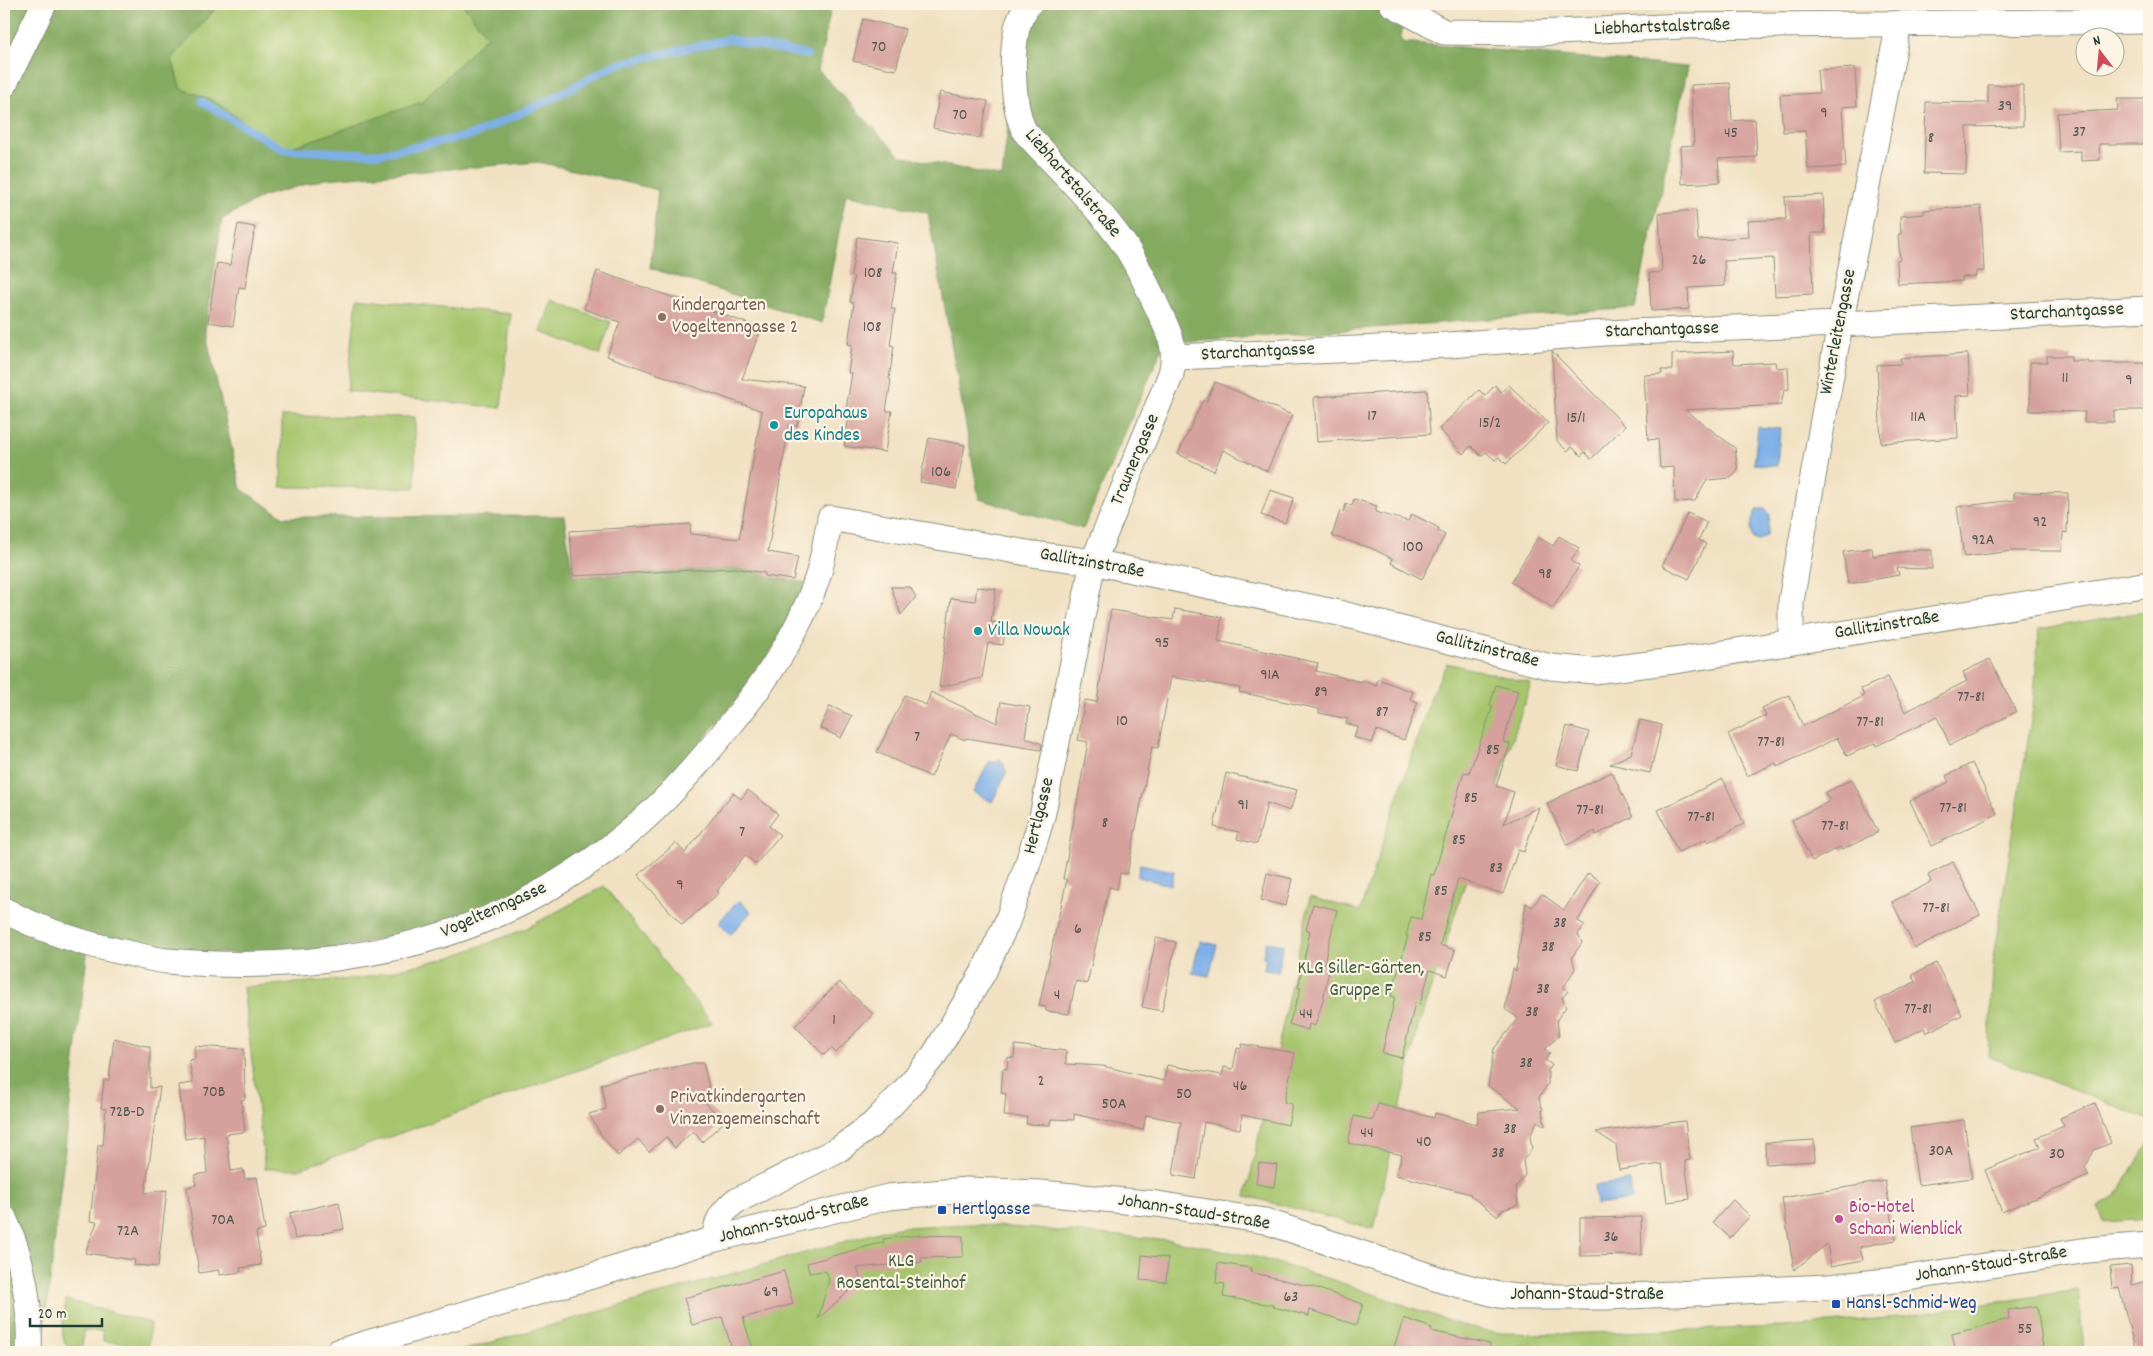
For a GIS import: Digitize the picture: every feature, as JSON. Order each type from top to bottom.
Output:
[{"type":"street","points":[[4,85],[44,4]]},
{"type":"street","name":"Liebhartstalstraße","points":[[1029,4],[1017,27],[1015,45],[1015,94],[1019,121],[1025,132],[1091,204],[1124,244],[1170,334],[1176,357]]},
{"type":"street","name":"Liebhartstalstraße","points":[[1392,4],[1444,32],[1536,33],[1683,26],[2149,21]]},
{"type":"street","name":"Winterleitengasse","points":[[1791,641],[1791,601],[1840,324],[1899,24]]},
{"type":"street","name":"Starchantgasse","points":[[1176,357],[1449,344],[1605,333],[2149,309]]},
{"type":"street","name":"Traunergasse","points":[[1093,562],[1171,374],[1176,357]]},
{"type":"street","name":"Gallitzinstraße","points":[[830,518],[1033,554],[1093,562],[1339,613],[1551,666],[1599,670],[1681,660],[2149,584]]},
{"type":"street","name":"Vogeltenngasse","points":[[4,910],[51,932],[94,947],[166,961],[244,964],[312,960],[379,951],[444,934],[510,908],[548,888],[590,862],[643,821],[698,764],[749,702],[789,640],[810,597],[821,564],[830,518]]},
{"type":"street","name":"Hertlgasse","points":[[715,1239],[716,1226],[723,1212],[734,1202],[839,1149],[873,1124],[906,1090],[935,1054],[983,973],[1007,922],[1028,866],[1042,817],[1093,562]]},
{"type":"street","name":"Johann-Staud-Straße","points":[[338,1352],[715,1239],[888,1197],[967,1190],[1042,1194],[1157,1204],[1265,1221],[1444,1281],[1499,1295],[1553,1298],[1829,1287],[1888,1281],[2088,1250],[2149,1245]]},
{"type":"street","points":[[4,1218],[19,1256],[25,1279],[30,1329],[29,1352]]},
{"type":"green space","points":[[4,4],[219,4],[172,59],[180,88],[212,100],[284,150],[422,102],[487,36],[463,4],[832,4],[818,70],[900,156],[1002,177],[1022,4],[1404,4],[1401,42],[1688,67],[1635,308],[1164,344],[1083,529],[979,499],[928,213],[846,194],[822,323],[650,268],[658,190],[539,162],[325,179],[264,196],[222,219],[205,330],[241,489],[284,517],[564,516],[573,577],[735,568],[765,573],[765,576],[808,583],[774,647],[745,690],[646,807],[545,881],[441,927],[311,953],[167,953],[89,937],[42,1352],[4,1352]]},
{"type":"green space","points":[[219,4],[463,4],[487,36],[422,103],[284,150],[212,100],[180,88],[172,59]]},
{"type":"green space","points":[[357,298],[511,314],[501,408],[347,391]]},
{"type":"green space","points":[[552,300],[611,322],[600,354],[541,332]]},
{"type":"green space","points":[[282,416],[415,417],[415,488],[281,487]]},
{"type":"green space","points":[[2149,611],[2149,1120],[1988,1056],[1994,952],[2033,708],[2039,629]]},
{"type":"green space","name":"KLG Siller-Gärten, Gruppe F","points":[[1446,663],[1531,683],[1418,1027],[1374,1229],[1246,1196],[1310,897],[1360,911],[1433,691],[1447,665]]},
{"type":"green space","points":[[604,886],[712,1023],[299,1169],[265,1169],[243,987],[362,978],[451,957],[523,930]]},
{"type":"green space","points":[[2149,1143],[2149,1219],[2104,1222],[2098,1207],[2115,1197]]},
{"type":"green space","name":"KLG Rosental-Steinhof","points":[[971,1224],[1171,1240],[1256,1257],[1334,1280],[1466,1327],[1500,1333],[1556,1334],[1783,1327],[1900,1317],[2078,1290],[2084,1352],[457,1352],[885,1230],[904,1227]]},
{"type":"green space","points":[[66,1300],[150,1323],[148,1349],[126,1347],[126,1343],[103,1341],[103,1331],[83,1331],[82,1347],[66,1344],[63,1330]]},
{"type":"water","points":[[1758,427],[1780,429],[1777,466],[1754,464]]},
{"type":"water","points":[[1757,509],[1766,509],[1770,515],[1767,535],[1758,541],[1753,539],[1751,531],[1752,519]]},
{"type":"water","points":[[1000,759],[1004,764],[1004,769],[1007,771],[992,802],[973,792],[990,761],[993,763]]},
{"type":"water","points":[[1140,864],[1174,871],[1171,885],[1137,877]]},
{"type":"water","points":[[739,900],[751,912],[730,935],[718,923]]},
{"type":"water","points":[[1200,941],[1217,945],[1209,976],[1192,973]]},
{"type":"water","points":[[1266,942],[1283,945],[1278,972],[1264,970],[1266,958],[1263,957]]},
{"type":"water","points":[[1630,1181],[1632,1200],[1596,1205],[1594,1186]]},
{"type":"building","points":[[863,19],[905,29],[896,70],[853,61]]},
{"type":"building","points":[[1855,68],[1857,106],[1842,107],[1846,167],[1808,169],[1805,131],[1783,132],[1780,95],[1819,93],[1817,70]]},
{"type":"building","points":[[1730,83],[1732,121],[1755,119],[1757,157],[1718,159],[1720,182],[1682,184],[1680,146],[1694,145],[1691,85]]},
{"type":"building","points":[[1988,85],[2023,85],[2023,126],[1967,127],[1966,174],[1924,173],[1926,102],[1988,103]]},
{"type":"building","points":[[940,92],[988,101],[980,138],[933,128]]},
{"type":"building","points":[[2117,99],[2149,99],[2149,144],[2099,144],[2100,160],[2081,161],[2081,151],[2059,152],[2057,113],[2118,110]]},
{"type":"building","points":[[1823,195],[1825,233],[1811,233],[1813,294],[1775,296],[1773,258],[1724,261],[1725,286],[1688,288],[1689,309],[1651,311],[1649,273],[1662,272],[1659,213],[1696,210],[1698,240],[1749,237],[1748,221],[1786,219],[1785,197]]},
{"type":"building","points":[[1981,206],[1984,271],[1976,271],[1976,276],[1962,277],[1962,281],[1898,284],[1897,260],[1900,259],[1898,235],[1901,234],[1900,216],[1924,214],[1924,210]]},
{"type":"building","points":[[238,224],[255,227],[245,288],[239,287],[233,326],[208,322],[217,263],[230,265]]},
{"type":"building","points":[[857,237],[898,243],[893,273],[897,273],[891,309],[895,309],[890,345],[894,346],[886,411],[892,411],[885,452],[844,446],[849,416],[845,416],[852,373],[848,373],[852,345],[848,344],[854,303],[850,302],[854,277],[851,276]]},
{"type":"building","name":"Europahaus des Kindes","points":[[597,271],[761,328],[742,379],[804,386],[797,426],[789,425],[768,552],[798,557],[793,580],[765,576],[765,573],[735,568],[573,576],[570,531],[691,524],[690,534],[739,539],[762,411],[607,356],[620,322],[584,309]]},
{"type":"building","points":[[1552,351],[1625,426],[1591,459],[1585,452],[1581,456],[1572,447],[1567,451],[1557,441]]},
{"type":"building","points":[[1733,351],[1734,364],[1775,362],[1776,368],[1788,367],[1789,389],[1784,390],[1781,405],[1685,410],[1735,448],[1738,471],[1731,478],[1707,480],[1695,501],[1675,502],[1674,467],[1660,468],[1658,439],[1648,440],[1644,375],[1662,374],[1661,370],[1672,370],[1672,354]]},
{"type":"building","points":[[1968,354],[1970,395],[1956,396],[1958,438],[1881,443],[1877,365],[1901,364],[1900,358]]},
{"type":"building","points":[[2047,356],[2071,356],[2071,361],[2088,361],[2088,363],[2149,363],[2149,410],[2114,410],[2114,422],[2084,422],[2085,412],[2030,411],[2030,362],[2047,362]]},
{"type":"building","points":[[1215,382],[1292,415],[1267,471],[1223,450],[1214,471],[1178,454],[1203,400],[1206,402]]},
{"type":"building","points":[[1495,385],[1501,392],[1509,385],[1548,423],[1506,464],[1499,457],[1495,460],[1486,452],[1481,456],[1471,446],[1463,454],[1439,429],[1479,390],[1485,396]]},
{"type":"building","points":[[1427,390],[1430,434],[1317,442],[1314,397]]},
{"type":"building","points":[[929,438],[965,445],[956,489],[920,482]]},
{"type":"building","points":[[1270,490],[1294,498],[1285,523],[1261,515]]},
{"type":"building","points":[[2014,492],[2068,493],[2067,533],[2063,532],[2062,551],[2013,551],[1964,557],[1957,507],[2014,500]]},
{"type":"building","points":[[1354,499],[1377,506],[1375,512],[1408,521],[1412,514],[1439,528],[1438,531],[1445,535],[1422,579],[1391,563],[1393,559],[1371,548],[1332,536],[1340,511],[1343,512],[1346,504],[1352,506]]},
{"type":"building","points":[[1688,513],[1707,522],[1699,540],[1706,544],[1689,579],[1662,566]]},
{"type":"building","points":[[1559,536],[1579,548],[1571,561],[1579,566],[1553,608],[1511,582],[1538,537],[1553,546]]},
{"type":"building","points":[[1872,548],[1873,556],[1917,550],[1932,550],[1932,569],[1897,568],[1899,575],[1848,584],[1843,552]]},
{"type":"building","points":[[891,587],[910,587],[916,597],[901,615]]},
{"type":"building","name":"Villa Nowak","points":[[977,587],[996,589],[991,622],[1006,624],[1003,645],[988,643],[982,678],[939,687],[951,598],[975,601]]},
{"type":"building","points":[[1175,609],[1222,617],[1218,641],[1318,663],[1316,671],[1361,682],[1362,680],[1376,686],[1378,679],[1413,692],[1410,699],[1418,702],[1404,740],[1377,730],[1372,743],[1354,737],[1358,727],[1346,723],[1348,719],[1319,713],[1319,709],[1239,692],[1240,688],[1171,677],[1158,748],[1152,747],[1127,874],[1120,873],[1117,889],[1109,887],[1087,984],[1076,981],[1069,1014],[1046,1011],[1046,1007],[1039,1006],[1067,879],[1063,879],[1088,742],[1078,740],[1085,700],[1097,702],[1111,610],[1173,620]]},
{"type":"building","points":[[1990,659],[2016,712],[1950,745],[1937,717],[1876,746],[1875,743],[1847,756],[1837,738],[1777,767],[1776,763],[1747,776],[1728,734],[1766,716],[1762,708],[1789,695],[1803,726],[1864,696],[1861,689],[1888,677],[1905,712],[1967,681],[1963,672]]},
{"type":"building","points":[[1496,685],[1518,691],[1503,742],[1510,744],[1496,786],[1514,792],[1504,824],[1539,807],[1524,852],[1518,850],[1503,894],[1458,879],[1440,945],[1455,950],[1447,976],[1430,970],[1420,1004],[1415,1003],[1402,1058],[1382,1053],[1395,997],[1391,996],[1408,936],[1406,936],[1411,917],[1421,919],[1431,874],[1434,875],[1464,772],[1469,773],[1493,706],[1490,705]]},
{"type":"building","points":[[931,692],[997,723],[1001,702],[1030,707],[1025,737],[1042,744],[1041,750],[966,738],[965,740],[951,734],[931,777],[877,752],[905,695],[926,705]]},
{"type":"building","points":[[830,706],[852,716],[841,738],[820,728]]},
{"type":"building","points":[[1640,720],[1662,725],[1650,773],[1610,764],[1631,754]]},
{"type":"building","points":[[1567,726],[1589,732],[1578,771],[1556,765]]},
{"type":"building","points":[[1972,763],[1997,814],[1932,846],[1910,801],[1949,782],[1946,776]]},
{"type":"building","points":[[1612,772],[1633,817],[1596,835],[1595,831],[1567,845],[1547,803]]},
{"type":"building","points":[[1226,773],[1297,790],[1290,811],[1267,803],[1257,844],[1237,839],[1239,832],[1214,827]]},
{"type":"building","points":[[1723,779],[1744,824],[1708,842],[1707,839],[1678,852],[1658,810]]},
{"type":"building","points":[[1852,779],[1878,832],[1842,850],[1840,847],[1812,861],[1792,820],[1830,801],[1825,793]]},
{"type":"building","points":[[748,790],[778,814],[769,826],[780,835],[756,864],[745,855],[717,891],[719,893],[682,925],[638,875],[676,843],[685,853],[733,793],[741,799]]},
{"type":"building","points":[[1953,862],[1980,915],[1915,948],[1892,902],[1931,882],[1928,875]]},
{"type":"building","points":[[1267,873],[1292,879],[1286,906],[1261,900]]},
{"type":"building","points":[[1588,873],[1600,881],[1578,921],[1585,925],[1578,934],[1582,943],[1572,957],[1575,969],[1563,988],[1568,991],[1562,998],[1566,1007],[1557,1019],[1559,1036],[1545,1049],[1550,1053],[1545,1060],[1552,1065],[1548,1071],[1548,1084],[1539,1097],[1541,1107],[1543,1107],[1545,1126],[1537,1121],[1530,1137],[1532,1149],[1523,1160],[1525,1175],[1516,1187],[1518,1205],[1502,1210],[1497,1216],[1471,1194],[1396,1175],[1402,1155],[1348,1143],[1354,1116],[1373,1120],[1378,1104],[1434,1118],[1435,1113],[1477,1124],[1479,1112],[1520,1108],[1488,1086],[1494,1049],[1518,1018],[1505,1009],[1513,969],[1516,971],[1526,903],[1532,907],[1542,894],[1564,910]]},
{"type":"building","points":[[1313,904],[1337,910],[1324,963],[1330,964],[1323,1000],[1315,1026],[1309,1024],[1308,1030],[1289,1024],[1301,988],[1298,988],[1310,931],[1306,930]]},
{"type":"building","points":[[1156,938],[1176,942],[1162,1011],[1142,1007]]},
{"type":"building","points":[[1936,963],[1962,1015],[1926,1033],[1924,1028],[1895,1043],[1875,1002],[1915,982],[1912,975]]},
{"type":"building","points":[[839,982],[873,1014],[836,1053],[831,1048],[824,1055],[795,1026]]},
{"type":"building","points":[[114,1038],[150,1047],[150,1088],[160,1087],[145,1193],[167,1190],[158,1267],[134,1265],[135,1260],[85,1253],[97,1222],[90,1221],[98,1145],[103,1145],[106,1109],[101,1108],[104,1080],[109,1080]]},
{"type":"building","points":[[1242,1044],[1295,1053],[1284,1102],[1292,1104],[1288,1125],[1242,1115],[1240,1129],[1204,1122],[1196,1179],[1173,1175],[1181,1122],[1146,1115],[1143,1130],[1074,1114],[1074,1120],[1051,1119],[1050,1125],[1026,1124],[1027,1117],[1004,1116],[1006,1094],[1001,1093],[1003,1069],[1007,1069],[1008,1057],[1014,1058],[1015,1045],[1066,1051],[1066,1064],[1103,1066],[1164,1081],[1167,1065],[1222,1075],[1224,1067],[1233,1069],[1237,1048],[1241,1049]]},
{"type":"building","points":[[195,1046],[244,1049],[245,1099],[241,1100],[245,1132],[226,1134],[231,1171],[243,1169],[245,1179],[257,1177],[265,1230],[256,1232],[261,1265],[240,1268],[241,1272],[219,1275],[219,1270],[199,1273],[187,1187],[196,1185],[195,1175],[207,1173],[204,1136],[185,1139],[179,1085],[193,1083],[189,1060],[195,1059]]},
{"type":"building","points":[[693,1063],[703,1063],[711,1096],[705,1102],[724,1122],[702,1142],[693,1131],[675,1148],[666,1137],[649,1152],[638,1139],[618,1156],[601,1135],[589,1114],[606,1109],[601,1084]]},
{"type":"building","points":[[2095,1103],[2111,1143],[2094,1150],[2085,1168],[2089,1176],[2002,1212],[1985,1170],[2040,1147],[2036,1138],[2064,1126],[2060,1118]]},
{"type":"building","points":[[1964,1120],[1972,1178],[1918,1185],[1910,1128]]},
{"type":"building","points":[[1685,1121],[1690,1160],[1685,1161],[1690,1199],[1667,1202],[1662,1164],[1619,1170],[1616,1145],[1596,1132]]},
{"type":"building","points":[[1814,1140],[1815,1161],[1766,1164],[1765,1143]]},
{"type":"building","points":[[1259,1163],[1277,1165],[1274,1187],[1256,1184]]},
{"type":"building","name":"Bio-Hotel Schani Wienblick","points":[[1885,1181],[1896,1240],[1860,1247],[1863,1260],[1831,1266],[1827,1244],[1794,1270],[1782,1198]]},
{"type":"building","points":[[1733,1200],[1750,1216],[1730,1238],[1713,1222]]},
{"type":"building","points":[[339,1202],[344,1229],[295,1239],[290,1213]]},
{"type":"building","points":[[1641,1217],[1642,1255],[1580,1256],[1580,1218]]},
{"type":"building","points":[[919,1235],[963,1236],[963,1257],[921,1258],[922,1262],[857,1268],[861,1280],[818,1319],[829,1280],[826,1271],[809,1273],[807,1263],[884,1242],[883,1239]]},
{"type":"building","points":[[1142,1255],[1168,1258],[1166,1282],[1140,1280]]},
{"type":"building","points":[[1218,1263],[1251,1268],[1250,1272],[1313,1287],[1363,1304],[1356,1325],[1310,1310],[1309,1316],[1273,1307],[1273,1305],[1223,1297],[1225,1284],[1216,1283]]},
{"type":"building","points":[[2131,1265],[2132,1285],[2149,1280],[2149,1352],[2136,1352],[2119,1288],[2112,1289],[2110,1267]]},
{"type":"building","points":[[784,1271],[793,1304],[743,1318],[754,1352],[733,1352],[722,1317],[692,1325],[684,1298]]},
{"type":"building","points":[[2037,1306],[2043,1348],[2011,1352],[1956,1352],[1952,1334],[2009,1319],[2008,1310]]},
{"type":"building","points":[[1404,1318],[1432,1328],[1431,1331],[1490,1344],[1489,1352],[1408,1352],[1394,1347]]},
{"type":"waterway","points":[[201,101],[284,150],[377,154],[473,135],[545,102],[614,65],[728,39],[807,55]]},
{"type":"place","name":"Kindergarten Vogeltenngasse 2","points":[[662,317]]},
{"type":"place","name":"Europahaus des Kindes","points":[[774,425]]},
{"type":"place","name":"Villa Nowak","points":[[978,631]]},
{"type":"place","name":"Privatkindergarten Vinzenzgemeinschaft","points":[[660,1109]]},
{"type":"place","name":"Hertlgasse","points":[[942,1210]]},
{"type":"place","name":"Bio-Hotel Schani Wienblick","points":[[1839,1219]]},
{"type":"place","name":"Hansl-Schmid-Weg","points":[[1836,1304]]}]
